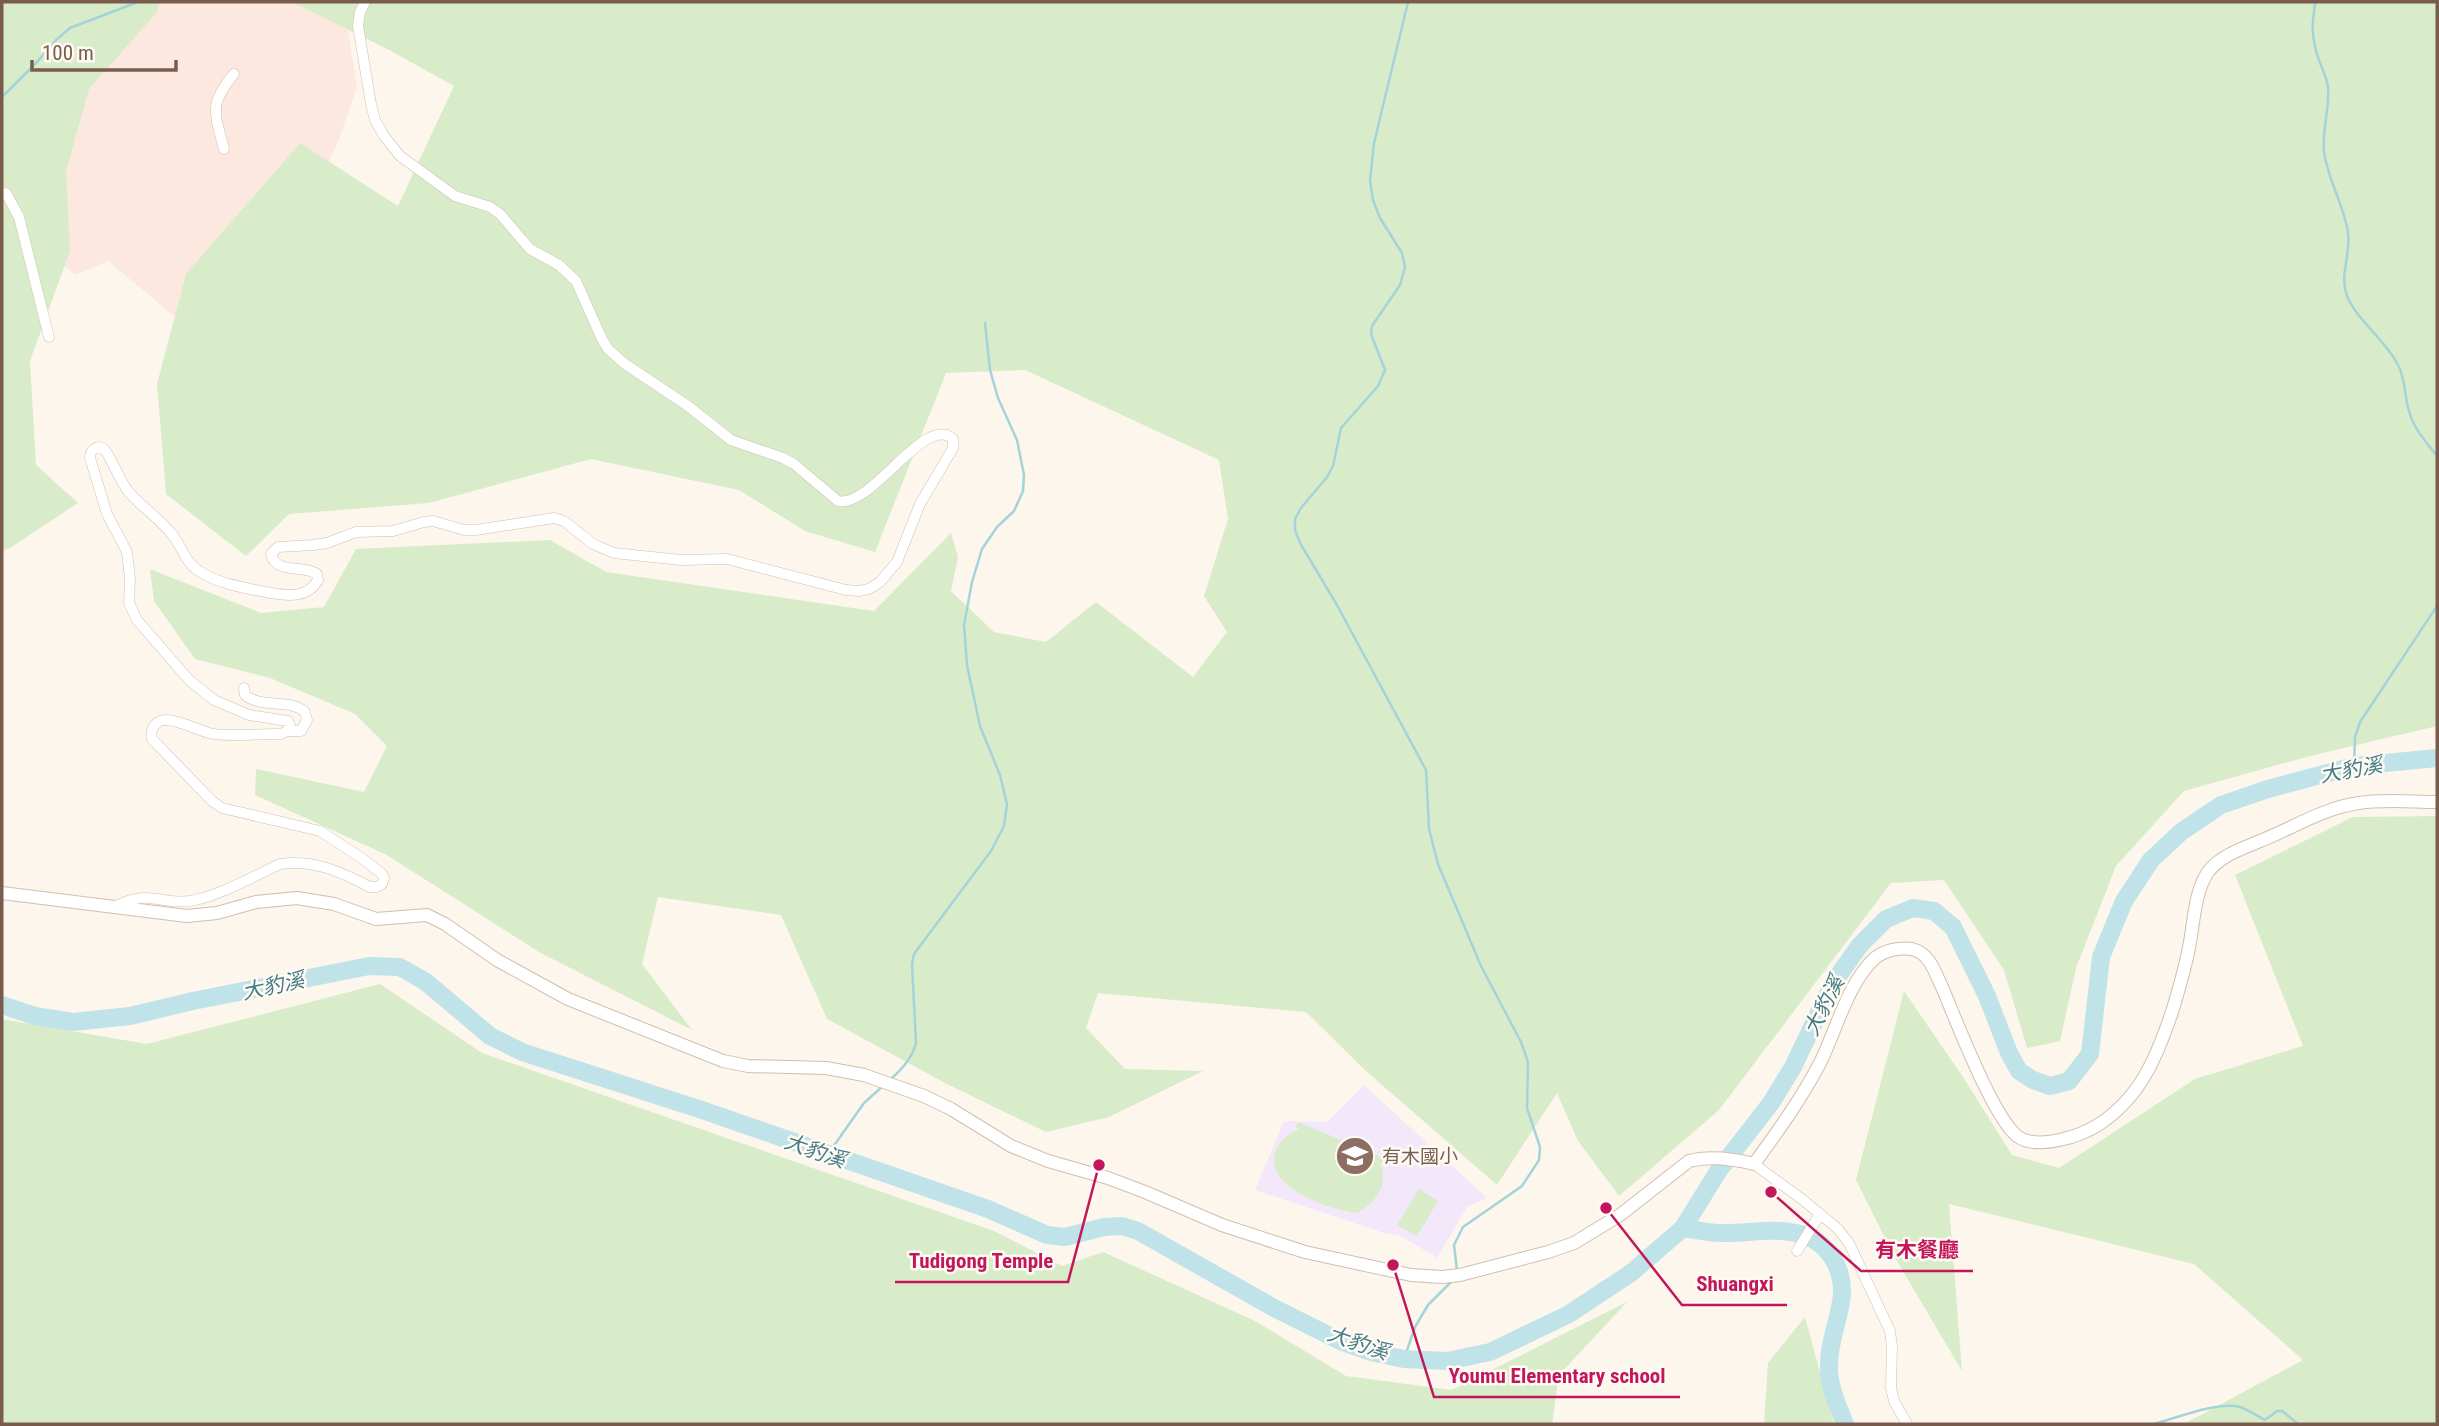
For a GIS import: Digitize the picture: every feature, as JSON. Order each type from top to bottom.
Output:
[{"type":"street","points":[[287,731],[290,726],[288,721],[249,715],[214,700],[189,680],[137,621],[129,603],[127,552],[101,498],[90,458],[94,449],[104,449],[128,490],[174,537],[195,570],[219,581],[243,587],[282,595],[298,595],[315,586],[317,574],[312,570],[277,564],[271,554],[278,547],[313,545],[356,532],[393,531],[433,521],[464,530],[476,530],[555,518],[564,521],[593,544],[614,553],[681,560],[719,558],[846,590],[869,589],[888,574],[897,562],[920,504],[953,447],[953,439],[947,434],[932,436],[860,496],[846,503],[838,501],[783,457],[731,440],[688,406],[634,371],[608,349],[576,281],[569,273],[530,250],[500,214],[490,207],[455,196],[392,148],[375,120],[371,104],[358,26],[365,2]]},
{"type":"street","points":[[224,149],[217,123],[216,101],[234,74]]},
{"type":"street","points":[[6,193],[19,217],[49,337]]},
{"type":"street","points":[[116,906],[137,897],[197,900],[280,864],[290,863],[309,863],[333,869],[370,887],[382,884],[382,874],[320,831],[222,808],[152,739],[153,727],[160,720],[168,719],[223,735],[301,731],[307,720],[305,712],[293,706],[257,702],[245,695],[244,688]]},
{"type":"street","points":[[1748,1163],[1783,1125],[1804,1092],[1854,987],[1868,966],[1877,956],[1900,948],[1914,949],[1930,962],[1977,1068],[1998,1110],[2015,1135],[2029,1143],[2048,1143],[2071,1137],[2100,1124],[2127,1101],[2146,1077],[2160,1047],[2182,982],[2198,894],[2207,874],[2219,861],[2302,820],[2341,807],[2360,802],[2437,802]]},
{"type":"street","points":[[2,893],[194,916],[217,913],[256,902],[298,898],[334,904],[376,919],[427,915],[445,924],[497,960],[568,999],[723,1061],[748,1066],[826,1068],[864,1075],[924,1096],[951,1109],[1011,1146],[1048,1161],[1133,1187],[1222,1225],[1305,1252],[1398,1273],[1442,1277],[1460,1275],[1561,1248],[1620,1215],[1682,1165],[1698,1159],[1748,1163],[1818,1217],[1837,1228],[1849,1243],[1890,1331],[1891,1388],[1894,1401],[1907,1424]]},
{"type":"street","points":[[1797,1251],[1818,1217]]},
{"type":"shaded area","points":[[99,2],[350,2],[346,19],[357,87],[339,139],[289,251],[198,336],[108,261],[75,275],[42,246]]},
{"type":"shaded area","name":"有木國小","points":[[1364,1085],[1487,1198],[1467,1207],[1437,1258],[1401,1236],[1384,1233],[1255,1190],[1284,1121],[1327,1122]]},
{"type":"green space","points":[[2,2],[159,2],[157,12],[89,89],[66,171],[70,251],[30,361],[36,465],[78,503],[2,551]]},
{"type":"green space","points":[[292,2],[2437,2],[2437,726],[2310,756],[2184,791],[2116,866],[2076,968],[2060,1041],[2027,1048],[2004,970],[1944,880],[1891,883],[1719,1110],[1619,1196],[1578,1141],[1557,1093],[1497,1185],[1366,1071],[1306,1012],[1098,993],[1086,1028],[1125,1069],[1203,1071],[1109,1117],[1046,1132],[949,1085],[827,1019],[781,915],[658,897],[642,964],[692,1030],[539,952],[385,854],[255,795],[256,769],[364,792],[387,746],[355,714],[270,678],[195,659],[154,601],[150,569],[261,613],[324,607],[356,549],[550,540],[606,572],[874,611],[951,533],[958,557],[951,591],[994,632],[1046,642],[1096,602],[1193,677],[1227,632],[1204,596],[1228,519],[1219,460],[1025,370],[946,373],[875,552],[805,531],[739,490],[591,459],[429,503],[289,514],[246,556],[166,494],[157,384],[186,274],[300,143],[398,206],[454,86]]},
{"type":"green space","points":[[2437,816],[2437,1424],[2184,1424],[2303,1360],[2194,1264],[1949,1204],[1962,1371],[1894,1256],[1856,1180],[1904,991],[2012,1155],[2059,1168],[2195,1079],[2303,1046],[2235,875],[2353,817]]},
{"type":"green space","points":[[380,984],[482,1053],[994,1231],[1062,1266],[1103,1252],[1255,1321],[1346,1376],[1452,1390],[1627,1302],[1559,1375],[1552,1424],[2,1424],[2,1019],[147,1044]]},
{"type":"green space","points":[[1298,1122],[1389,1160],[1387,1165],[1380,1163],[1382,1186],[1371,1203],[1358,1213],[1346,1211],[1317,1202],[1288,1186],[1279,1176],[1274,1164],[1276,1151],[1285,1138],[1299,1129],[1296,1127]]},
{"type":"green space","points":[[1419,1189],[1438,1201],[1417,1236],[1397,1225]]},
{"type":"green space","points":[[1805,1317],[1834,1424],[1764,1424],[1768,1363]]},
{"type":"waterway","points":[[2,97],[70,28],[138,2]]},
{"type":"waterway","points":[[1408,2],[1374,143],[1370,181],[1380,218],[1402,253],[1405,267],[1400,285],[1372,326],[1371,334],[1385,370],[1378,386],[1341,428],[1333,466],[1301,508],[1295,519],[1295,530],[1426,770],[1429,829],[1438,864],[1481,966],[1521,1042],[1528,1062],[1527,1108],[1540,1147],[1539,1160],[1522,1186],[1463,1227],[1454,1245],[1457,1270]]},
{"type":"waterway","points":[[2315,4],[2314,41],[2328,87],[2324,151],[2348,233],[2344,280],[2347,296],[2358,314],[2393,356],[2402,376],[2411,417],[2437,456]]},
{"type":"waterway","points":[[891,1079],[906,1062],[916,1043],[912,964],[914,954],[991,851],[1004,826],[1007,804],[1000,775],[980,726],[967,665],[964,625],[972,582],[982,549],[997,527],[1014,511],[1023,491],[1024,475],[1017,440],[998,398],[990,370],[985,323]]},
{"type":"waterway","points":[[2354,766],[2355,737],[2360,722],[2437,606]]},
{"type":"waterway","name":"大豹溪","points":[[2,1005],[35,1016],[73,1022],[130,1016],[369,966],[400,967],[426,982],[490,1036],[522,1052],[702,1110],[988,1209],[1047,1235],[1065,1237],[1104,1227],[1122,1226],[1138,1231],[1274,1308],[1340,1341],[1371,1352],[1404,1359],[1447,1361],[1490,1352],[1569,1314],[1631,1273],[1683,1228],[1719,1170],[1771,1103],[1793,1067],[1833,983],[1860,945],[1886,919],[1913,908],[1934,911],[1953,927],[1987,996],[2009,1053],[2019,1071],[2050,1086],[2069,1081],[2090,1054],[2101,957],[2124,901],[2151,860],[2181,832],[2221,805],[2268,789],[2354,766],[2437,758]]},
{"type":"waterway","points":[[828,1154],[864,1103],[884,1085]]},
{"type":"waterway","points":[[1683,1228],[1715,1233],[1790,1232],[1810,1237],[1832,1256],[1840,1274],[1842,1294],[1830,1349],[1829,1375],[1845,1424]]},
{"type":"waterway","points":[[1404,1359],[1415,1327],[1428,1305],[1451,1282]]},
{"type":"waterway","points":[[2154,1424],[2221,1406],[2240,1407],[2265,1420],[2277,1411],[2282,1411],[2298,1424]]},
{"type":"place","name":"有木國小","points":[[1355,1156]]},
{"type":"place","name":"Tudigong Temple","points":[[1099,1165]]},
{"type":"place","name":"有木餐廳","points":[[1771,1192]]},
{"type":"place","name":"Shuangxi","points":[[1606,1208]]},
{"type":"place","name":"Youmu Elementary school","points":[[1393,1265]]}]
